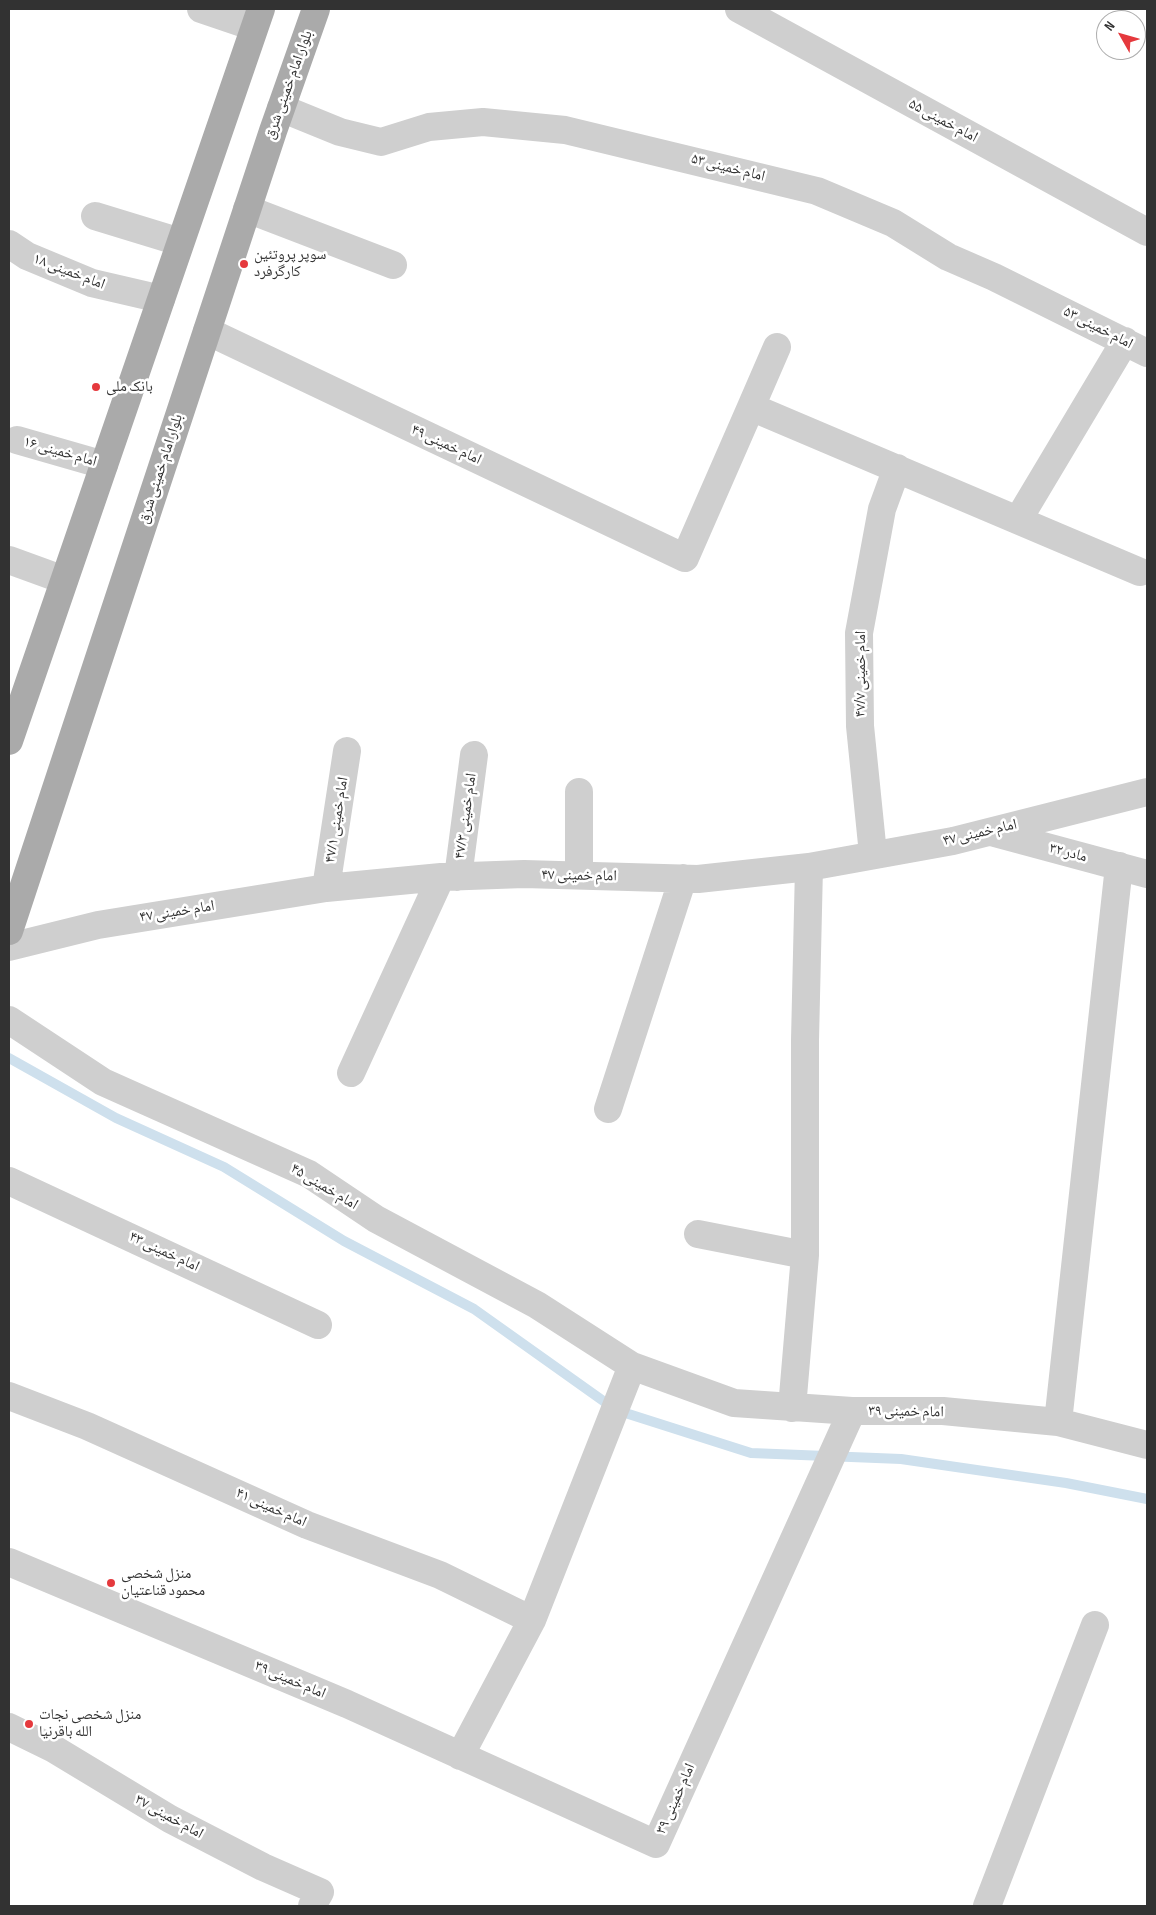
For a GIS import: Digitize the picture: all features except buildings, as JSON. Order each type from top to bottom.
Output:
[{"type":"main road","name":"بلوار امام خمینی شرق","points":[[9,931],[206,331],[316,9]]},
{"type":"main road","points":[[9,741],[258,18]]},
{"type":"street","points":[[201,9],[258,18]]},
{"type":"street","name":"امام خمینی ۵۵","points":[[739,9],[1147,232]]},
{"type":"street","name":"امام خمینی ۵۳","points":[[281,108],[340,132],[381,142],[429,127],[483,122],[565,130],[817,191],[893,224],[948,257],[994,277],[1136,347]]},
{"type":"street","points":[[247,209],[393,264]]},
{"type":"street","points":[[95,216],[180,242]]},
{"type":"street","name":"امام خمینی ۱۸","points":[[9,244],[27,256],[92,283],[161,299]]},
{"type":"street","name":"امام خمینی ۴۹","points":[[206,331],[685,558],[751,407]]},
{"type":"street","points":[[777,347],[751,407],[1140,572]]},
{"type":"street","points":[[1018,520],[1136,347]]},
{"type":"street","name":"امام خمینی ۱۶","points":[[17,440],[104,465]]},
{"type":"street","name":"امام خمینی ۴۷/۷","points":[[873,854],[860,726],[859,633],[882,509],[897,468]]},
{"type":"street","points":[[9,560],[64,580]]},
{"type":"street","name":"امام خمینی ۴۷/۱","points":[[326,888],[347,752]]},
{"type":"street","name":"امام خمینی ۴۷/۳","points":[[351,1072],[450,877],[474,754]]},
{"type":"street","points":[[579,792],[579,875]]},
{"type":"street","name":"امام خمینی ۴۷","points":[[9,947],[98,925],[326,888],[450,877],[524,874],[683,878],[809,867],[990,832],[1147,792]]},
{"type":"street","name":"مادر ۳۲","points":[[990,832],[1147,874]]},
{"type":"street","points":[[1058,1422],[1119,866]]},
{"type":"street","points":[[792,1408],[805,1255],[805,1040],[809,867]]},
{"type":"street","points":[[608,1109],[683,878]]},
{"type":"street","name":"امام خمینی ۴۵","points":[[9,1020],[103,1082],[309,1174],[376,1219],[537,1306],[632,1366],[734,1403],[852,1411]]},
{"type":"street","name":"امام خمینی ۴۳","points":[[9,1181],[318,1325]]},
{"type":"street","points":[[698,1234],[805,1255]]},
{"type":"street","points":[[460,1756],[532,1620],[632,1366]]},
{"type":"street","name":"امام خمینی ۴۱","points":[[9,1396],[96,1430],[307,1525],[440,1575],[532,1620]]},
{"type":"street","name":"امام خمینی ۳۹","points":[[9,1562],[347,1704],[656,1844],[852,1411],[943,1412],[1058,1422],[1147,1445]]},
{"type":"street","points":[[987,1906],[1095,1625]]},
{"type":"street","name":"امام خمینی ۳۷","points":[[9,1727],[54,1749],[170,1819],[263,1867],[320,1892],[312,1906]]},
{"type":"waterway","points":[[9,1058],[116,1118],[224,1167],[344,1241],[474,1309],[616,1410],[751,1453],[901,1459],[1066,1483],[1147,1499]]},
{"type":"place","name":"سوپر پروتئین کارگرفرد","points":[[244,264]]},
{"type":"place","name":"بانک ملی","points":[[96,387]]},
{"type":"place","name":"منزل شخصی محمود قناعتیان","points":[[111,1583]]},
{"type":"place","name":"منزل شخصی نجات الله باقرنیا","points":[[29,1724]]}]
